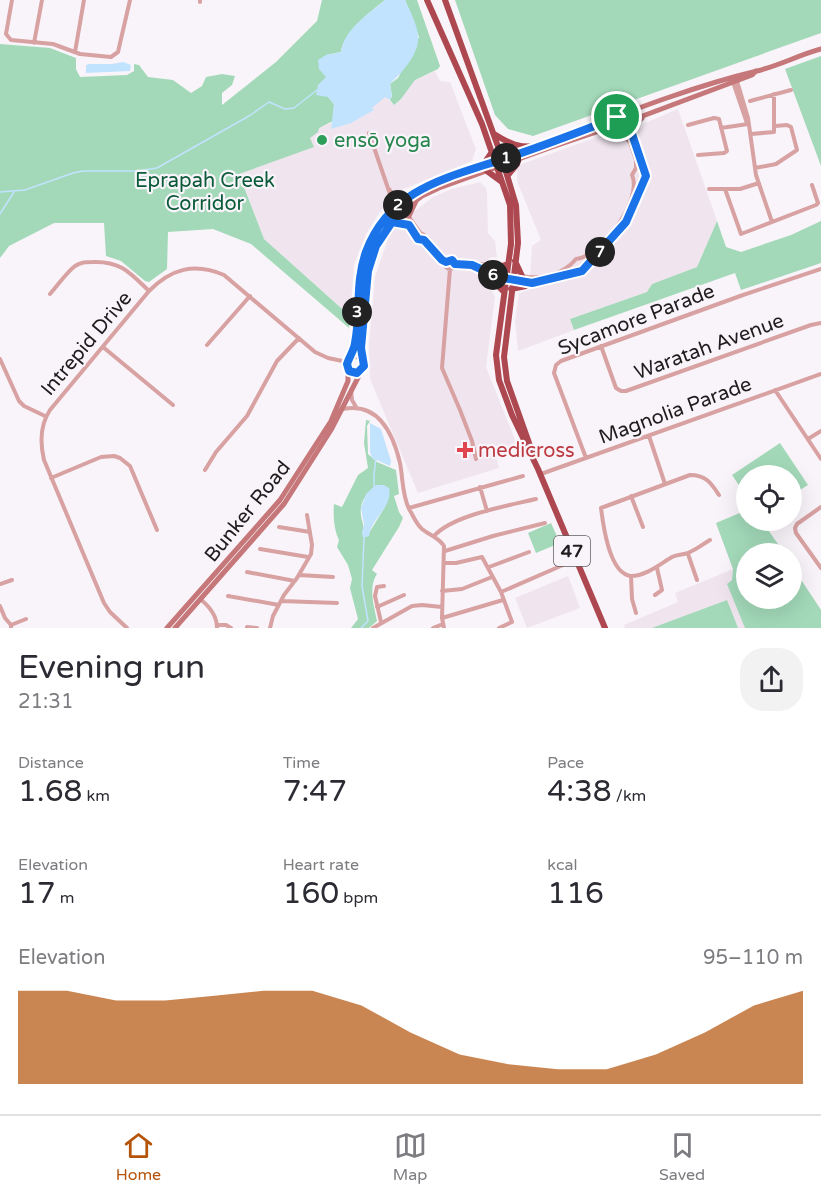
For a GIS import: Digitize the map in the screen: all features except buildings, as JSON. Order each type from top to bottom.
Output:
[{"type":"highway","points":[[427,0],[492,152],[500,163]]},
{"type":"highway","points":[[445,0],[493,133],[513,146],[538,146]]},
{"type":"highway","name":"47","points":[[493,133],[511,216],[509,277]]},
{"type":"highway","points":[[492,152],[485,168],[503,183]]},
{"type":"highway","points":[[508,175],[519,158]]},
{"type":"highway","name":"47","points":[[500,163],[508,175],[517,212],[518,236],[515,261],[507,291],[505,370],[510,392],[539,471],[605,628]]},
{"type":"highway","points":[[515,261],[522,276]]},
{"type":"highway","points":[[493,269],[508,264]]},
{"type":"highway","points":[[498,277],[507,291],[529,283]]},
{"type":"main road","points":[[485,168],[417,199],[392,222],[376,246],[368,271],[361,348],[364,366],[360,372],[349,371],[349,360],[355,343],[359,280],[366,253],[376,232],[398,205],[424,187],[614,127],[756,71],[821,49]]},
{"type":"main road","points":[[500,163],[538,146],[623,115],[734,80]]},
{"type":"main road","points":[[631,132],[643,116]]},
{"type":"main road","points":[[614,127],[630,141]]},
{"type":"main road","points":[[408,216],[417,199]]},
{"type":"main road","points":[[392,222],[409,225]]},
{"type":"main road","points":[[349,360],[356,356],[363,360]]},
{"type":"main road","name":"Bunker Road","points":[[282,502],[331,421],[348,381],[349,371]]},
{"type":"main road","name":"Bunker Road","points":[[175,628],[198,598],[282,502],[326,439],[360,372]]},
{"type":"main road","name":"Bunker Road","points":[[167,628],[198,598]]},
{"type":"street","points":[[12,0],[6,34],[11,40],[53,44],[75,52],[111,57],[116,54],[130,0]]},
{"type":"street","points":[[34,43],[42,0]]},
{"type":"street","points":[[75,52],[84,0]]},
{"type":"street","points":[[734,80],[748,124],[759,183],[772,222]]},
{"type":"street","points":[[750,101],[791,90]]},
{"type":"street","points":[[750,134],[774,132],[774,94]]},
{"type":"street","points":[[446,262],[452,260],[455,264],[481,264],[529,283],[538,283],[582,271],[626,222],[646,176],[623,115]]},
{"type":"street","points":[[688,125],[717,117],[721,128],[727,151],[698,155]]},
{"type":"street","points":[[472,265],[498,277],[542,278],[557,273],[576,260],[594,252],[621,219],[632,199],[634,180],[632,173],[636,168],[636,160],[626,122]]},
{"type":"street","points":[[721,128],[748,124]]},
{"type":"street","points":[[755,168],[776,164],[797,150],[791,127],[787,124],[775,126]]},
{"type":"street","points":[[369,133],[388,188],[409,225],[419,235]]},
{"type":"street","points":[[636,168],[643,169]]},
{"type":"street","points":[[634,180],[642,181]]},
{"type":"street","points":[[709,189],[740,189],[759,183]]},
{"type":"street","points":[[725,189],[741,234],[816,205],[818,203],[812,185]]},
{"type":"street","points":[[402,211],[408,216],[419,235],[419,240],[424,240],[450,269]]},
{"type":"street","points":[[582,259],[585,266]]},
{"type":"street","points":[[50,294],[75,266],[83,262],[107,262],[124,268],[149,291]]},
{"type":"street","points":[[455,264],[450,269],[442,368],[472,441],[476,459]]},
{"type":"street","points":[[572,264],[577,271]]},
{"type":"street","name":"Intrepid Drive","points":[[127,628],[104,603],[44,460],[41,444],[45,416],[149,291],[167,276],[182,270],[200,269],[224,275],[320,355],[349,360]]},
{"type":"street","name":"Sycamore Parade","points":[[586,458],[554,373],[556,365],[561,360],[821,269]]},
{"type":"street","points":[[207,345],[250,296]]},
{"type":"street","name":"Waratah Avenue","points":[[602,346],[616,388],[626,391],[821,323]]},
{"type":"street","points":[[205,470],[207,463],[247,416],[277,361],[299,338]]},
{"type":"street","points":[[103,347],[173,405]]},
{"type":"street","points":[[0,359],[19,401],[24,406],[45,416]]},
{"type":"street","name":"Magnolia Parade","points":[[539,471],[586,458],[821,374]]},
{"type":"street","points":[[351,389],[352,400],[356,406],[382,421],[397,452],[404,497],[409,508],[422,529],[442,542],[445,551],[442,591],[443,623]]},
{"type":"street","points":[[775,390],[821,459]]},
{"type":"street","points":[[342,409],[356,406]]},
{"type":"street","points":[[808,439],[821,431]]},
{"type":"street","points":[[649,436],[665,484]]},
{"type":"street","points":[[51,478],[101,458],[114,456],[120,458],[130,466],[157,530]]},
{"type":"street","points":[[710,540],[688,554],[675,555],[657,568],[631,576],[621,573],[616,566],[603,533],[601,508],[690,475],[697,475],[710,482],[719,495]]},
{"type":"street","points":[[409,508],[523,476]]},
{"type":"street","points":[[480,487],[487,511]]},
{"type":"street","points":[[631,496],[643,527]]},
{"type":"street","points":[[434,536],[446,525],[487,511],[536,499]]},
{"type":"street","points":[[821,507],[797,524],[795,528],[796,533],[821,568]]},
{"type":"street","points":[[270,628],[280,603],[311,554],[312,545],[307,515]]},
{"type":"street","points":[[445,551],[545,523]]},
{"type":"street","points":[[279,526],[309,531]]},
{"type":"street","points":[[260,549],[308,557]]},
{"type":"street","points":[[489,567],[529,552]]},
{"type":"street","points":[[688,554],[697,580]]},
{"type":"street","points":[[444,562],[456,563],[482,557],[501,592],[512,622],[500,628]]},
{"type":"street","points":[[501,592],[563,565]]},
{"type":"street","points":[[655,596],[662,590],[657,568]]},
{"type":"street","points":[[247,572],[295,581]]},
{"type":"street","points":[[298,575],[333,577]]},
{"type":"street","points":[[631,576],[632,598],[636,613]]},
{"type":"street","points":[[442,591],[462,589],[492,577]]},
{"type":"street","points":[[0,584],[12,580]]},
{"type":"street","points":[[381,622],[375,596],[377,587],[384,586]]},
{"type":"street","points":[[228,596],[280,603],[337,603]]},
{"type":"street","points":[[377,607],[404,596]]},
{"type":"street","points":[[198,598],[208,606],[217,626],[226,625],[231,628]]},
{"type":"street","points":[[433,628],[503,600]]},
{"type":"street","points":[[0,606],[11,626],[26,619]]},
{"type":"street","points":[[373,628],[412,606],[442,607]]},
{"type":"street","points":[[247,627],[257,628]]},
{"type":"shaded area","points":[[435,71],[440,81],[450,82],[476,149],[472,161],[399,191],[390,198],[366,234],[354,265],[350,316],[264,239],[232,156],[372,108],[385,96],[394,105],[415,80]]},
{"type":"shaded area","points":[[678,109],[717,221],[697,267],[652,284],[647,292],[570,319],[574,330],[518,351],[515,321],[519,293],[529,290],[532,246],[541,240],[517,181],[517,168],[522,164],[611,132],[622,137],[637,132],[645,123]]},
{"type":"shaded area","points":[[480,182],[486,188],[488,233],[495,241],[497,257],[489,258],[487,282],[495,297],[486,367],[518,447],[496,457],[499,468],[418,493],[370,379],[369,345],[375,277],[389,236],[402,221],[433,197],[452,189]]},
{"type":"shaded area","points":[[736,515],[736,531],[769,531],[777,543],[736,543],[736,609],[802,609],[802,581],[821,610],[821,628],[625,628],[624,625],[678,602],[675,593],[733,569],[716,523]]},
{"type":"shaded area","points":[[568,576],[580,608],[527,628],[515,598]]},
{"type":"green space","name":"Eprapah Creek Corridor","points":[[322,0],[385,0],[352,30],[341,52],[326,55],[328,97],[334,104],[333,121],[319,128],[318,132],[310,138],[314,147],[239,174],[264,239],[350,316],[349,328],[251,244],[213,229],[168,232],[167,269],[149,282],[121,261],[106,256],[104,223],[54,223],[9,246],[0,258],[0,44],[50,48],[76,58],[76,69],[80,77],[127,75],[134,71],[134,64],[139,65],[148,77],[173,80],[191,93],[202,86],[206,77],[222,74],[235,76],[232,85],[222,93],[222,105],[276,62],[317,21]]},
{"type":"green space","points":[[405,0],[417,0],[440,66],[415,80],[394,105],[390,100],[392,96],[390,84],[398,78],[419,37]]},
{"type":"green space","points":[[455,0],[821,0],[821,33],[533,136],[508,129],[495,115]]},
{"type":"green space","points":[[821,56],[821,166],[785,69]]},
{"type":"green space","points":[[717,221],[726,247],[741,252],[791,235],[821,221],[821,263],[741,290],[735,273],[574,330],[570,319],[647,292],[652,284],[697,267]]},
{"type":"green space","points":[[366,420],[370,421],[367,426],[368,454],[377,462],[396,470],[399,494],[394,496],[403,518],[372,570],[377,574],[372,591],[377,621],[369,628],[351,628],[358,619],[350,588],[352,579],[348,565],[337,547],[339,540],[334,522],[334,504],[342,507],[358,475],[368,468],[364,443]],"holes":[[[376,485],[384,485],[385,507],[369,533],[362,533],[362,502]]]},
{"type":"green space","points":[[780,443],[795,465],[747,465]]},
{"type":"green space","points":[[802,476],[808,485],[802,489]]},
{"type":"green space","points":[[736,515],[736,531],[769,531],[777,543],[736,543],[736,606],[727,584],[732,580],[733,569],[716,523]]},
{"type":"green space","points":[[551,523],[560,543],[536,553],[528,533]]},
{"type":"green space","points":[[802,581],[821,610],[821,628],[745,628],[737,609],[802,609]]},
{"type":"green space","points":[[727,600],[738,628],[652,628]]},
{"type":"water","points":[[385,0],[405,0],[417,31],[416,50],[409,63],[390,84],[392,96],[390,100],[385,97],[372,108],[374,110],[351,123],[331,129],[334,104],[328,97],[316,95],[318,85],[326,77],[319,69],[318,60],[326,55],[341,52],[343,43],[352,29]]},
{"type":"water","points":[[123,62],[131,65],[130,71],[86,73],[86,65],[89,64]]},
{"type":"water","points":[[370,423],[381,429],[391,461],[390,466],[372,458]]},
{"type":"water","points":[[376,485],[389,488],[388,501],[369,536],[363,538],[364,524],[361,508],[366,494]]},
{"type":"waterway","points":[[0,192],[25,190],[83,171],[138,171],[157,168],[249,116],[269,102],[285,109],[294,108],[317,90]]},
{"type":"waterway","points":[[0,214],[14,192]]},
{"type":"waterway","points":[[374,486],[376,458]]},
{"type":"waterway","points":[[361,628],[368,621],[362,586],[364,538]]},
{"type":"place","name":"ensō yoga","points":[[322,140]]},
{"type":"place","name":"medicross","points":[[465,450]]},
{"type":"route","points":[[621,116],[624,123],[628,122],[646,176],[626,222],[582,271],[536,283],[498,277],[472,265],[455,264],[452,260],[446,262],[442,260],[424,240],[418,239],[409,225],[392,222],[376,246],[368,271],[361,348],[364,366],[357,373],[349,371],[347,364],[355,343],[362,264],[376,232],[397,206],[413,193],[436,182],[617,117],[621,116]]}]
